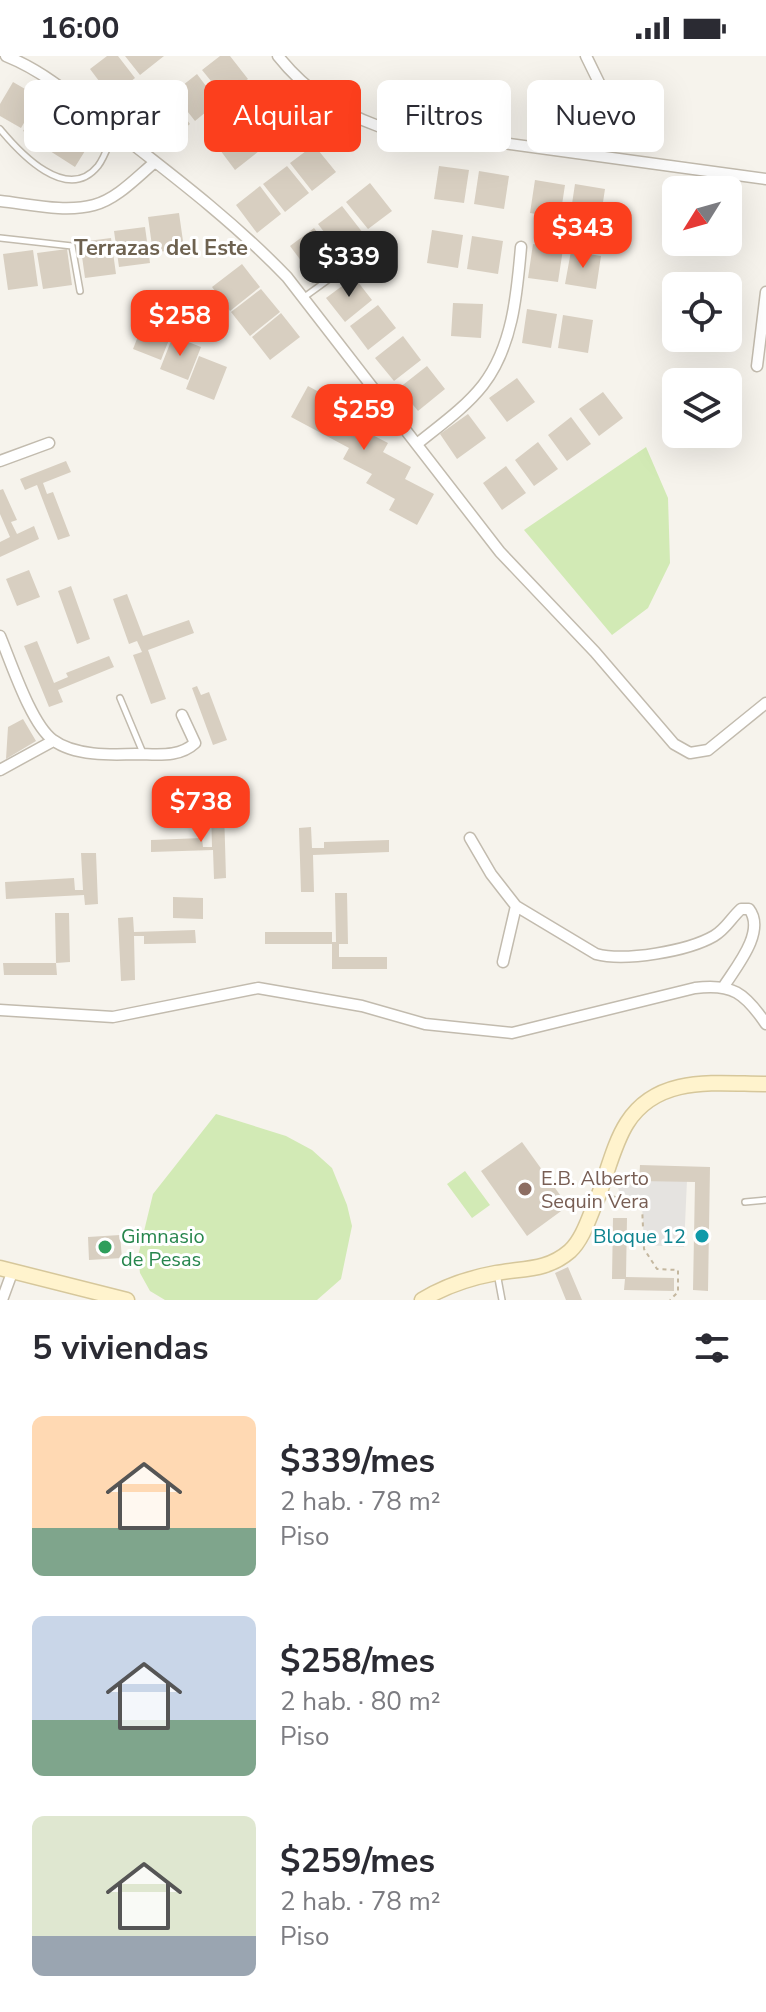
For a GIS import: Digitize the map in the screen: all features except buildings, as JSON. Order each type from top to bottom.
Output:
[{"type":"street","points":[[6,56],[51,80]]},
{"type":"street","points":[[278,56],[300,82],[328,103],[378,126],[766,179]]},
{"type":"street","points":[[586,56],[608,101],[597,155]]},
{"type":"street","points":[[142,152],[213,207],[258,246],[287,277],[500,552],[595,652],[681,750],[699,753],[708,750],[766,703]]},
{"type":"street","points":[[0,201],[60,208],[94,205],[125,187],[155,162]]},
{"type":"street","points":[[417,444],[455,413],[483,384],[498,358],[516,300],[521,247]]},
{"type":"street","points":[[757,366],[766,292]]},
{"type":"street","points":[[0,461],[49,443]]},
{"type":"street","points":[[0,636],[35,718],[53,741],[82,751],[115,755],[187,751],[195,743],[182,715]]},
{"type":"street","points":[[0,770],[53,741]]},
{"type":"street","points":[[470,838],[491,874],[516,906],[596,954],[607,957],[650,954],[697,944],[716,935],[741,909],[749,909],[755,916],[756,931],[724,986]]},
{"type":"street","points":[[503,962],[516,906]]},
{"type":"street","points":[[0,1010],[113,1017],[258,988],[362,1006],[425,1024],[512,1033],[695,988],[724,986],[742,996],[766,1024]]},
{"type":"street","points":[[422,1300],[446,1286],[497,1273],[538,1269],[554,1263],[572,1249],[600,1192],[627,1122],[664,1090],[680,1085],[766,1084]]},
{"type":"street","points":[[2,1300],[6,1269],[127,1300]]},
{"type":"lane","points":[[0,129],[44,173],[70,179],[87,176],[98,166],[105,152]]},
{"type":"lane","points":[[0,238],[72,246],[80,291]]},
{"type":"lane","points":[[302,299],[354,261]]},
{"type":"lane","points":[[120,698],[143,754]]},
{"type":"lane","points":[[745,1202],[766,1200]]},
{"type":"lane","points":[[497,1273],[502,1300]]},
{"type":"path","points":[[600,1192],[642,1206],[644,1249],[657,1269],[678,1270],[678,1292],[670,1300]]},
{"type":"green space","points":[[646,447],[668,498],[670,563],[648,608],[612,635],[524,530]]},
{"type":"green space","points":[[216,1114],[286,1136],[312,1150],[332,1168],[352,1226],[341,1279],[317,1300],[165,1300],[150,1291],[140,1273],[138,1256],[153,1194]]},
{"type":"green space","points":[[465,1171],[490,1205],[472,1218],[447,1184]]},
{"type":"shaded area","points":[[607,1174],[687,1180],[684,1247],[644,1245],[642,1203],[619,1191],[616,1180],[607,1179]]},
{"type":"place","name":"E.B. Alberto Sequin Vera","points":[[525,1189]]},
{"type":"place","name":"Bloque 12","points":[[702,1236]]},
{"type":"place","name":"Gimnasio de Pesas","points":[[105,1247]]},
{"type":"district","name":"Terrazas del Este","points":[[161,248]]}]
